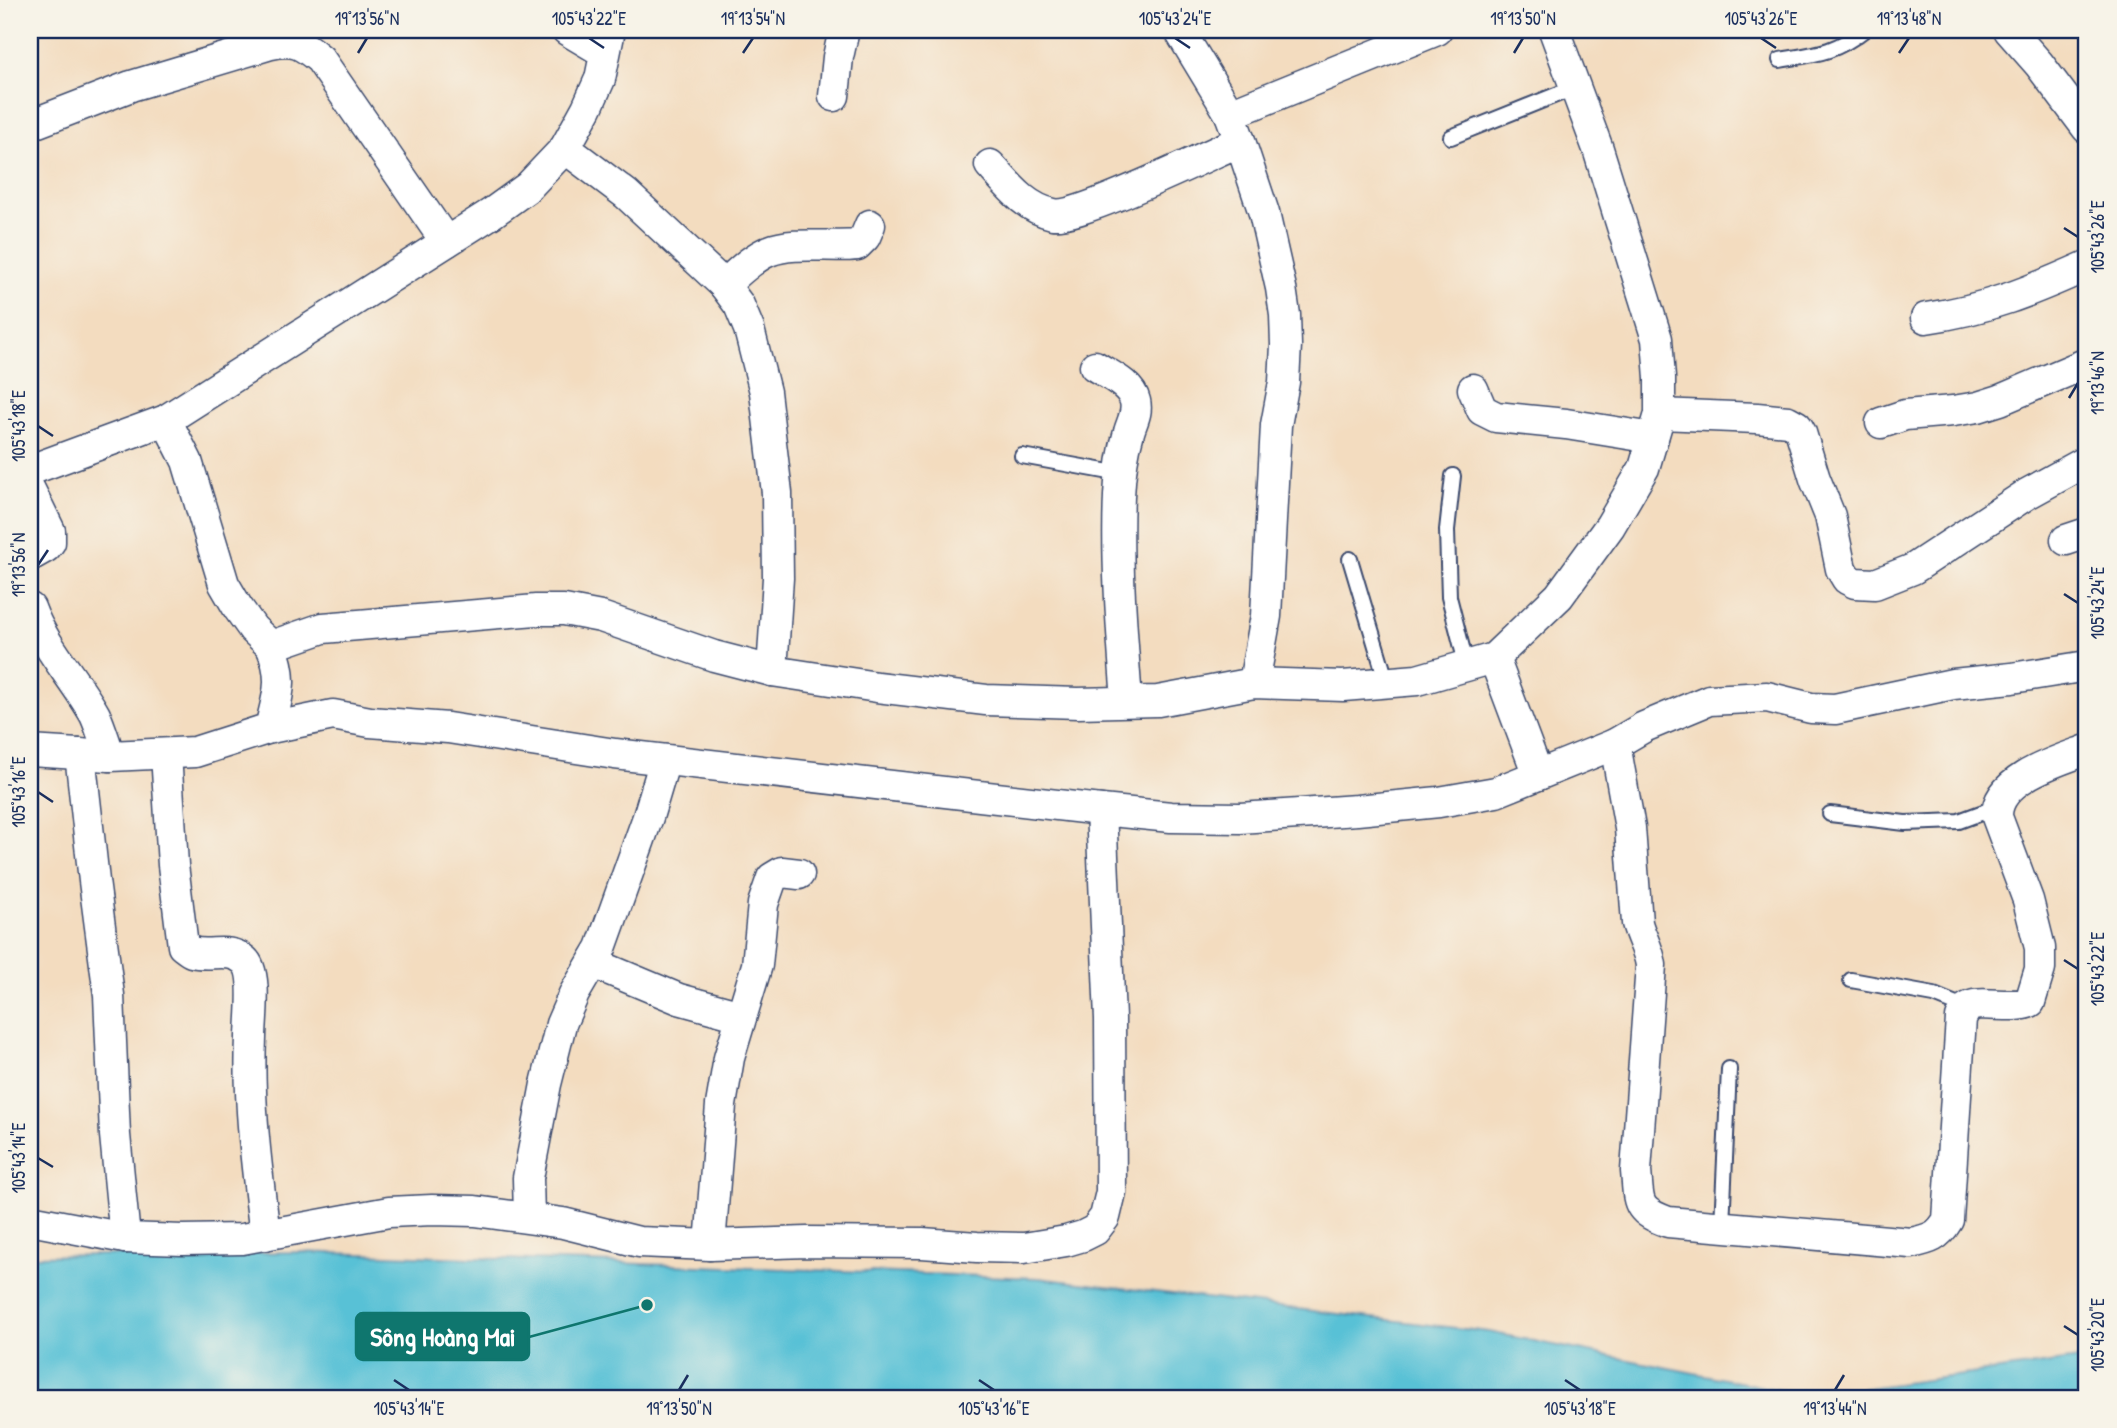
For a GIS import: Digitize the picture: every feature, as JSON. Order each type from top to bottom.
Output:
[{"type":"street","points":[[30,470],[166,419],[492,213],[528,187],[565,148],[600,79],[607,41],[567,30]]},
{"type":"street","points":[[834,96],[844,30]]},
{"type":"street","points":[[1179,30],[1235,127],[1264,214],[1285,315],[1284,382],[1276,425],[1266,616],[1254,683]]},
{"type":"street","points":[[990,165],[1027,204],[1057,215],[1073,212],[1105,200],[1235,127],[1437,30]]},
{"type":"street","points":[[271,646],[323,628],[564,610],[601,617],[714,656],[772,671],[877,687],[986,699],[1078,703],[1157,701],[1254,683],[1343,686],[1417,680],[1480,662],[1559,596],[1610,526],[1644,468],[1657,426],[1660,378],[1657,339],[1598,149],[1554,30]]},
{"type":"street","points":[[2009,30],[2039,64],[2087,128]]},
{"type":"street","points":[[30,125],[131,86],[271,44],[292,42],[303,45],[320,59],[446,242]]},
{"type":"street","points":[[565,148],[626,194],[724,285],[739,305],[748,329],[766,405],[777,494],[778,578],[772,671]]},
{"type":"street","points":[[724,285],[769,251],[792,247],[857,245],[865,237],[870,225]]},
{"type":"street","points":[[1926,318],[1962,313],[2022,295],[2087,266]]},
{"type":"street","points":[[1881,423],[1905,415],[1978,407],[2087,363]]},
{"type":"street","points":[[1096,366],[1121,383],[1133,396],[1136,404],[1119,494],[1120,589],[1128,701]]},
{"type":"street","points":[[1473,389],[1482,410],[1496,416],[1566,424],[1657,426],[1757,418],[1788,421],[1797,426],[1801,433],[1830,516],[1840,569],[1847,579],[1855,583],[1875,584],[1913,569],[2027,494],[2087,461]]},
{"type":"street","points":[[166,419],[187,461],[225,584],[237,608],[271,646],[278,662],[280,685],[270,728]]},
{"type":"street","points":[[30,490],[50,536],[46,547],[30,556]]},
{"type":"street","points":[[30,608],[56,657],[95,716],[110,756]]},
{"type":"street","points":[[1480,662],[1538,775]]},
{"type":"street","points":[[30,751],[110,756],[195,752],[270,728],[333,715],[370,722],[448,728],[615,754],[1101,810],[1171,817],[1240,818],[1439,802],[1496,792],[1615,744],[1644,727],[1709,700],[1767,697],[1811,708],[1835,709],[1952,684],[2087,666]]},
{"type":"street","points":[[1615,744],[1630,828],[1637,923],[1641,938],[1649,951],[1651,965],[1636,1171],[1639,1203],[1651,1216],[1668,1222],[1911,1243],[1931,1238],[1943,1229],[1948,1220],[1961,1018],[1966,1008],[1978,1004],[2021,1006],[2030,1002],[2040,969],[2040,948],[2028,900],[1997,817],[1997,807],[2007,790],[2017,782],[2053,763],[2087,750]]},
{"type":"street","points":[[80,754],[109,995],[114,1135],[125,1238]]},
{"type":"street","points":[[166,754],[173,865],[183,946],[192,952],[234,953],[245,960],[251,969],[249,1072],[265,1235]]},
{"type":"street","points":[[528,1217],[528,1178],[561,1024],[574,994],[601,948],[648,817],[665,760]]},
{"type":"street","points":[[30,1220],[125,1238],[183,1240],[242,1239],[389,1212],[432,1210],[475,1211],[528,1217],[639,1242],[710,1245],[922,1242],[1024,1248],[1083,1236],[1095,1230],[1105,1217],[1111,1192],[1110,1019],[1101,810]]},
{"type":"street","points":[[710,1245],[721,1105],[729,1058],[757,965],[766,890],[772,878],[782,872],[799,874]]},
{"type":"street","points":[[593,963],[679,999],[741,1016]]},
{"type":"lane","points":[[1780,60],[1832,50],[1864,30]]},
{"type":"lane","points":[[1451,137],[1576,88]]},
{"type":"lane","points":[[1022,456],[1121,474]]},
{"type":"lane","points":[[1453,476],[1447,530],[1449,597],[1480,662]]},
{"type":"lane","points":[[1350,559],[1387,683]]},
{"type":"lane","points":[[1830,814],[1906,822],[1959,821],[1997,807]]},
{"type":"lane","points":[[1851,980],[1934,995],[1966,1008]]},
{"type":"lane","points":[[1722,1226],[1729,1069]]},
{"type":"water","points":[[302,1252],[1038,1278],[1489,1332],[1809,1396],[2087,1358],[2087,1398],[30,1398],[30,1256]]},
{"type":"place","name":"Sông Hoàng Mai","points":[[647,1305]]}]
